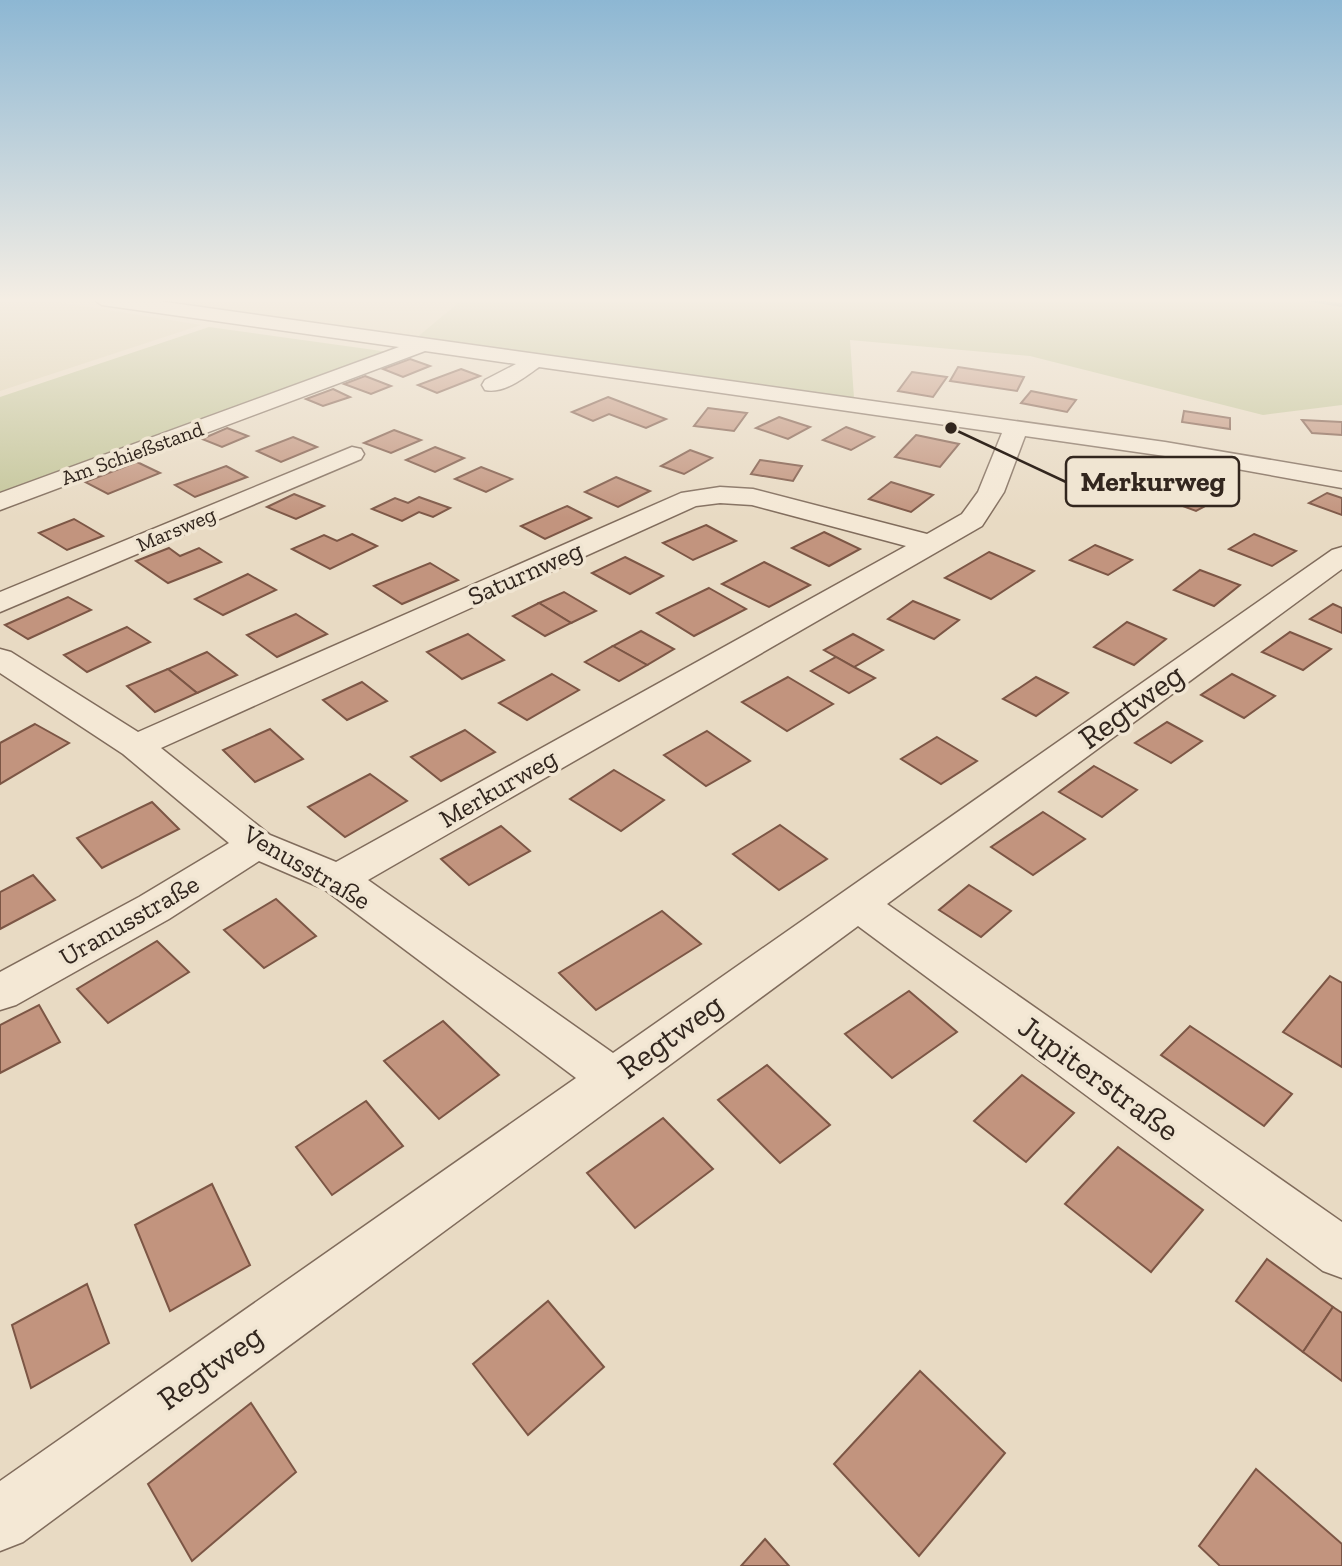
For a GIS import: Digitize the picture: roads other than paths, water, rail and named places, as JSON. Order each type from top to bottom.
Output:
[{"type":"street","name":"Am Schießstand","points":[[0,502],[351,372]]},
{"type":"street","points":[[493,385],[519,372]]},
{"type":"street","points":[[605,372],[1179,452],[1342,480]]},
{"type":"street","name":"Merkurweg","points":[[338,879],[972,520],[991,492],[1016,429]]},
{"type":"street","name":"Marsweg","points":[[0,603],[352,454]]},
{"type":"street","name":"Saturnweg","points":[[136,746],[690,499],[720,495],[753,497],[929,543]]},
{"type":"street","name":"Regtweg","points":[[0,1519],[1342,556]]},
{"type":"street","name":"Venusstraße","points":[[3,665],[136,746],[256,844],[338,879],[612,1078]]},
{"type":"street","name":"Uranusstraße","points":[[0,993],[154,908],[256,844]]},
{"type":"street","name":"Jupiterstraße","points":[[856,904],[1339,1246]]},
{"type":"place","name":"Merkurweg","points":[[951,428]]}]
